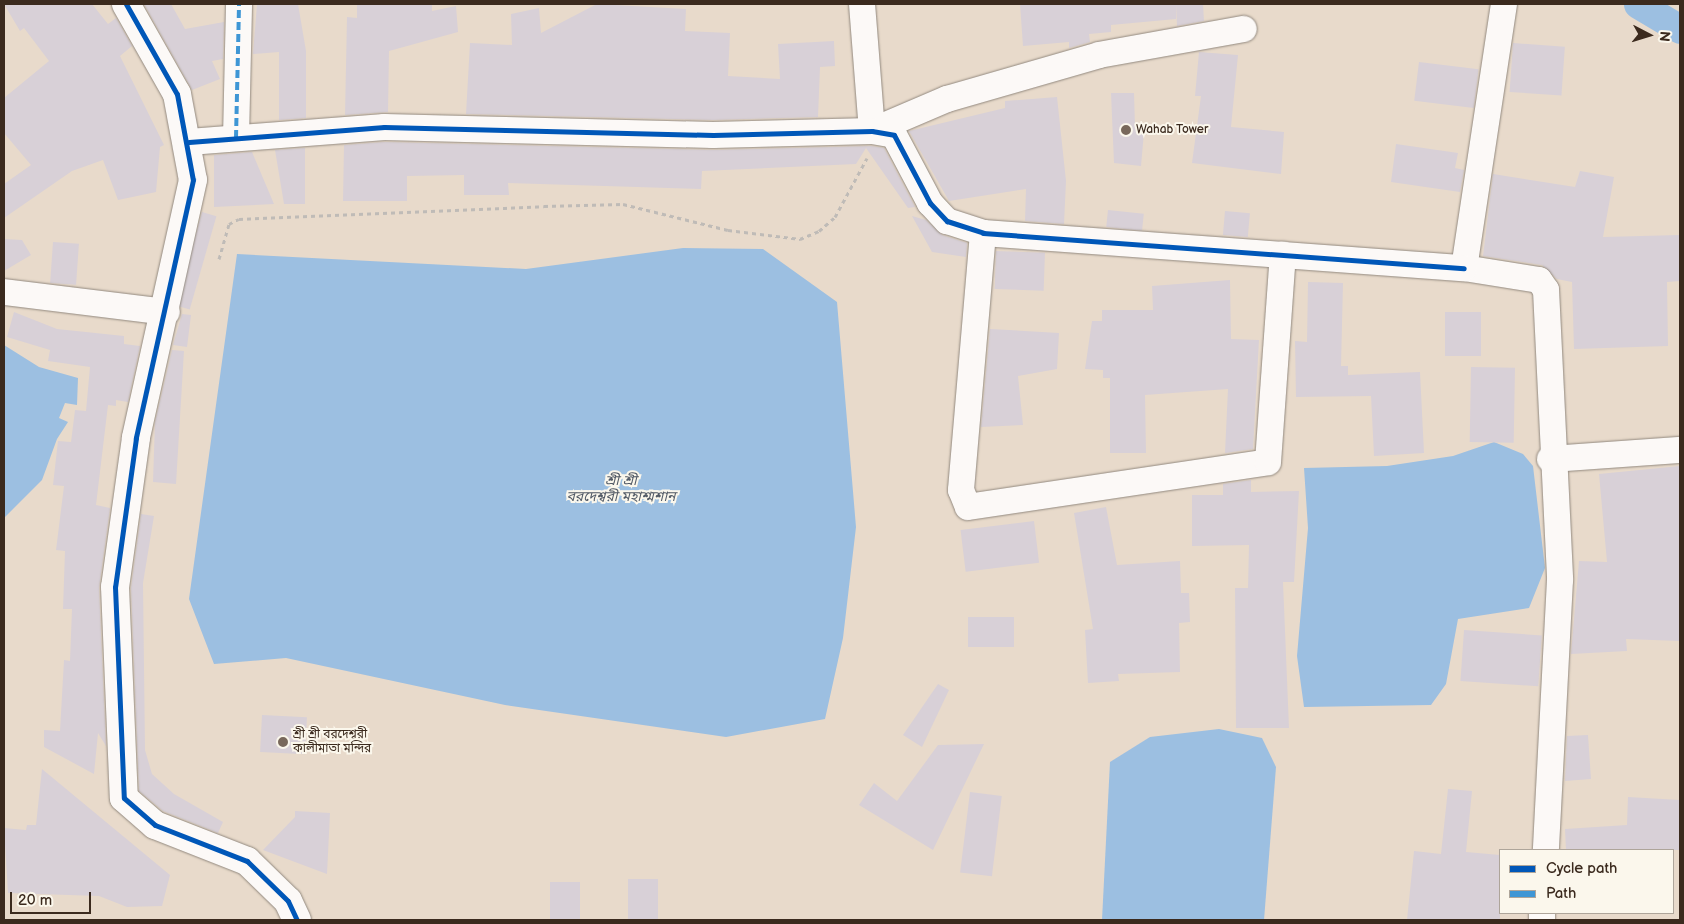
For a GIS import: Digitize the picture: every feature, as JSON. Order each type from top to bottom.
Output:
[{"type":"street","points":[[126,4],[177,94],[189,142],[193,180],[167,312],[136,438],[115,587],[124,798],[156,826],[246,861],[288,901],[298,920]]},
{"type":"street","points":[[236,138],[239,4]]},
{"type":"street","points":[[862,4],[872,131]]},
{"type":"street","points":[[1464,268],[1504,4]]},
{"type":"street","points":[[872,131],[947,99],[1099,55],[1244,29]]},
{"type":"street","points":[[189,142],[384,127],[712,135],[872,131],[894,136],[930,203],[947,222],[984,232],[1464,268],[1539,280],[1543,284],[1550,459],[1560,580],[1546,849]]},
{"type":"street","points":[[984,232],[962,490],[968,507],[1268,462],[1284,255]]},
{"type":"street","points":[[4,292],[167,312]]},
{"type":"street","points":[[1550,459],[1680,450]]},
{"type":"path","points":[[219,259],[229,224],[239,219],[544,206],[623,204],[728,230],[800,239],[819,231],[835,218],[869,154],[872,131]]},
{"type":"water","name":"শ্রী শ্রী বরদেশ্বরী মহাশ্মশান","points":[[683,248],[763,249],[837,302],[856,527],[843,638],[825,719],[726,737],[505,705],[286,658],[214,664],[189,599],[237,254],[526,269]]},
{"type":"water","points":[[4,345],[39,367],[78,378],[77,405],[65,403],[59,418],[68,422],[57,439],[42,480],[4,518]]},
{"type":"water","points":[[1494,442],[1523,454],[1533,466],[1545,568],[1529,608],[1458,619],[1446,684],[1431,705],[1304,707],[1297,656],[1308,528],[1304,468],[1387,466],[1453,456]]},
{"type":"water","points":[[1219,729],[1262,738],[1276,767],[1264,920],[1102,920],[1110,762],[1150,737]]},
{"type":"building","points":[[4,4],[92,4],[108,24],[116,18],[132,46],[120,56],[164,145],[160,147],[156,192],[118,200],[103,160],[72,171],[4,218],[4,184],[31,165],[4,133],[4,98],[49,61],[24,28],[20,31]]},
{"type":"building","points":[[144,4],[171,4],[185,29],[224,22],[223,59],[212,61],[220,79],[192,90]]},
{"type":"building","points":[[257,4],[298,4],[306,51],[306,118],[279,120],[279,52],[253,54]]},
{"type":"building","points":[[357,4],[432,4],[432,11],[456,6],[458,32],[389,51],[388,112],[345,115],[347,17],[357,18]]},
{"type":"building","points":[[597,4],[686,9],[685,31],[730,33],[728,76],[780,79],[778,44],[834,41],[835,66],[820,67],[818,117],[713,120],[466,114],[470,43],[512,45],[511,14],[539,8],[541,33]]},
{"type":"building","points":[[1020,4],[1176,4],[1176,19],[1111,25],[1111,32],[1089,34],[1090,42],[1069,48],[1069,42],[1023,46]]},
{"type":"building","points":[[1176,4],[1203,4],[1204,21],[1177,26]]},
{"type":"building","points":[[1513,43],[1565,47],[1561,96],[1510,92]]},
{"type":"building","points":[[1199,52],[1238,55],[1231,127],[1284,132],[1281,174],[1192,163],[1201,96],[1195,96]]},
{"type":"building","points":[[1419,62],[1479,69],[1474,108],[1414,101]]},
{"type":"building","name":"Wahab Tower","points":[[1111,93],[1134,93],[1135,127],[1144,132],[1141,166],[1114,163]]},
{"type":"building","points":[[1057,97],[1066,181],[1064,224],[1025,221],[1026,189],[949,201],[909,131],[1005,108],[1005,101]]},
{"type":"building","points":[[384,142],[713,150],[871,146],[884,148],[915,207],[908,208],[866,148],[856,164],[702,171],[701,189],[508,183],[509,195],[464,195],[464,175],[407,176],[407,201],[343,201],[344,145]]},
{"type":"building","points":[[1396,144],[1458,153],[1455,168],[1464,170],[1460,192],[1391,182]]},
{"type":"building","points":[[305,148],[305,204],[284,204],[275,150]]},
{"type":"building","points":[[252,152],[274,204],[214,207],[214,155]]},
{"type":"building","points":[[1580,171],[1614,177],[1603,237],[1680,235],[1680,281],[1667,282],[1668,346],[1574,349],[1572,282],[1557,279],[1542,265],[1483,256],[1493,174],[1575,187]]},
{"type":"building","points":[[1108,210],[1144,214],[1142,231],[1106,227]]},
{"type":"building","points":[[1225,211],[1250,213],[1248,237],[1223,235]]},
{"type":"building","points":[[202,212],[216,216],[190,309],[175,305]]},
{"type":"building","points":[[912,216],[926,220],[942,235],[967,243],[966,257],[932,252]]},
{"type":"building","points":[[4,239],[22,240],[31,255],[4,271]]},
{"type":"building","points":[[53,242],[79,244],[76,285],[50,283]]},
{"type":"building","points":[[996,251],[1045,253],[1044,291],[995,289]]},
{"type":"building","points":[[1230,280],[1231,339],[1259,340],[1253,449],[1225,453],[1228,389],[1145,395],[1146,453],[1110,453],[1110,378],[1103,378],[1103,370],[1085,369],[1092,321],[1102,321],[1102,310],[1153,310],[1152,286]]},
{"type":"building","points":[[1308,282],[1343,283],[1341,366],[1348,366],[1348,375],[1420,372],[1424,453],[1374,456],[1371,396],[1296,397],[1295,341],[1307,342]]},
{"type":"building","points":[[14,312],[57,329],[124,336],[124,344],[140,346],[128,402],[116,400],[116,406],[108,405],[96,505],[110,508],[99,588],[106,746],[98,733],[94,774],[44,747],[44,730],[60,731],[64,660],[70,661],[72,609],[63,609],[65,551],[56,550],[64,486],[53,485],[58,441],[71,442],[75,410],[86,411],[90,367],[48,361],[50,350],[7,337]]},
{"type":"building","points":[[1445,312],[1481,312],[1481,356],[1445,356]]},
{"type":"building","points":[[182,314],[191,315],[187,347],[173,345]]},
{"type":"building","points":[[990,329],[1059,333],[1057,369],[1018,376],[1023,425],[981,427]]},
{"type":"building","points":[[172,350],[184,351],[176,484],[153,482],[155,422]]},
{"type":"building","points":[[1471,367],[1515,368],[1514,443],[1470,442]]},
{"type":"building","points":[[1680,466],[1680,641],[1626,639],[1627,651],[1571,654],[1579,561],[1607,562],[1599,474]]},
{"type":"building","points":[[1251,480],[1251,492],[1299,491],[1294,582],[1283,582],[1289,728],[1236,728],[1235,588],[1248,588],[1249,545],[1192,546],[1192,495],[1223,495],[1223,484]]},
{"type":"building","points":[[1106,507],[1117,565],[1180,561],[1181,593],[1189,593],[1190,622],[1179,623],[1180,672],[1118,674],[1119,681],[1088,683],[1085,630],[1093,629],[1074,513]]},
{"type":"building","points":[[141,514],[154,516],[143,583],[145,750],[152,774],[174,794],[223,822],[218,833],[163,811],[139,791],[131,588]]},
{"type":"building","points":[[1034,521],[1039,563],[966,572],[961,530]]},
{"type":"building","points":[[968,617],[1014,617],[1014,647],[968,647]]},
{"type":"building","points":[[1464,630],[1542,635],[1538,686],[1460,681]]},
{"type":"building","points":[[938,684],[949,690],[922,747],[903,735]]},
{"type":"building","name":"শ্রী শ্রী বরদেশ্বরী কালীমাতা মন্দির","points":[[262,715],[307,717],[305,754],[260,752]]},
{"type":"building","points":[[1588,735],[1591,779],[1565,781],[1567,736]]},
{"type":"building","points":[[984,744],[933,850],[859,805],[874,783],[897,801],[938,745]]},
{"type":"building","points":[[42,769],[170,875],[162,906],[127,907],[99,896],[8,893],[4,828],[26,830],[27,825],[36,825]]},
{"type":"building","points":[[1448,789],[1472,791],[1466,852],[1499,855],[1500,920],[1407,920],[1414,851],[1441,854]]},
{"type":"building","points":[[970,792],[1002,796],[992,876],[960,872]]},
{"type":"building","points":[[1628,797],[1680,800],[1680,850],[1566,849],[1565,829],[1627,825]]},
{"type":"building","points":[[295,811],[330,813],[327,874],[263,850],[295,817]]},
{"type":"building","points":[[628,879],[658,879],[658,920],[628,920]]},
{"type":"building","points":[[550,882],[580,882],[580,920],[550,920]]},
{"type":"waterway","points":[[1638,4],[1680,29]]},
{"type":"marked path","points":[[236,138],[239,4]]},
{"type":"cycle path","points":[[126,4],[177,94],[193,180],[136,438],[115,587],[124,798],[155,825],[247,861],[288,901],[297,920]]},
{"type":"cycle path","points":[[189,142],[384,127],[713,135],[872,131],[894,135],[930,203],[947,221],[983,233],[1464,268]]},
{"type":"place","name":"Wahab Tower","points":[[1126,130]]},
{"type":"place","name":"শ্রী শ্রী বরদেশ্বরী কালীমাতা মন্দির","points":[[283,742]]}]
